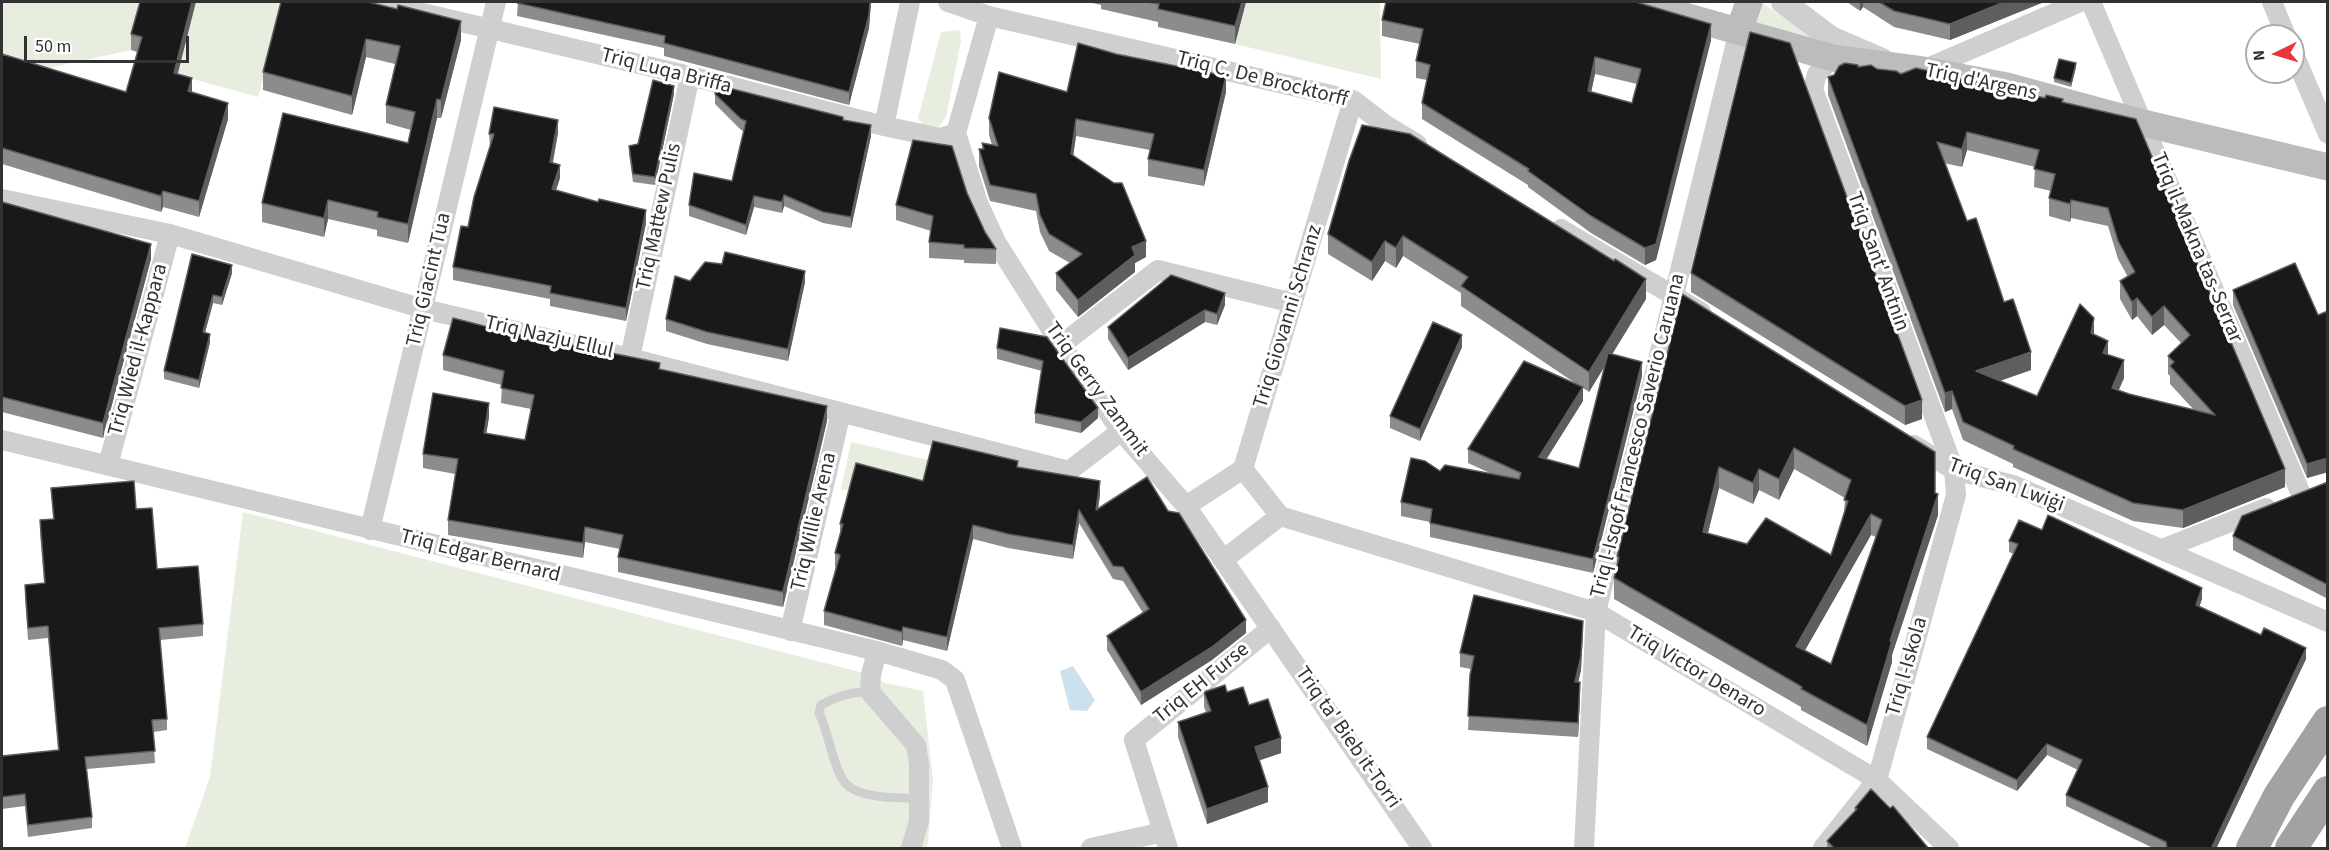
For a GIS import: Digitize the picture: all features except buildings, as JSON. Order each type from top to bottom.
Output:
[{"type":"highway","points":[[2253,849],[2279,796],[2328,722]]},
{"type":"highway","points":[[2290,849],[2328,792]]},
{"type":"main road","name":"Triq d'Argens","points":[[1635,2],[1833,58],[2007,86],[2143,123],[2328,167]]},
{"type":"main road","points":[[1739,31],[1749,2]]},
{"type":"street","name":"Triq Luqa Briffa","points":[[376,2],[690,76],[884,126],[940,138],[956,133]]},
{"type":"street","name":"Triq Giacint Tua","points":[[370,530],[496,2]]},
{"type":"street","points":[[884,126],[910,2]]},
{"type":"street","name":"Triq C. De Brocktorff","points":[[948,2],[989,16],[1353,100],[1383,124],[1434,154]]},
{"type":"street","points":[[1786,3],[1832,38],[1910,69],[2080,2]]},
{"type":"street","name":"Triq il-Makna tas-Serrar","points":[[2091,2],[2143,123],[2310,490],[2162,549]]},
{"type":"street","points":[[2272,2],[2281,24]]},
{"type":"street","points":[[956,133],[989,16]]},
{"type":"street","name":"Triq l-Isqof Francesco Saverio Caruana","points":[[1584,849],[1596,612],[1739,31]]},
{"type":"street","name":"Triq Sant' Antnin","points":[[1833,58],[1817,74],[1813,89],[1954,470]]},
{"type":"street","name":"Triq Mattew Pulis","points":[[630,358],[690,76]]},
{"type":"street","points":[[2305,80],[2328,134]]},
{"type":"street","name":"Triq Giovanni Schranz","points":[[1243,469],[1353,100]]},
{"type":"street","name":"Triq Gerry Zammit","points":[[956,133],[978,203],[996,242],[1061,345],[1120,431],[1186,506],[1271,628]]},
{"type":"street","name":"Triq Nazju Ellul","points":[[2,199],[170,234],[424,309],[630,358],[1069,471],[1120,431]]},
{"type":"street","points":[[1543,219],[1713,320]]},
{"type":"street","name":"Triq Wied il-Kappara","points":[[108,465],[170,234]]},
{"type":"street","points":[[1061,345],[1158,270],[1293,303]]},
{"type":"street","name":"Triq Willie Arena","points":[[790,631],[841,412]]},
{"type":"street","name":"Triq San Lwiġi","points":[[1894,432],[1954,470],[2013,485],[2328,622]]},
{"type":"street","name":"Triq Edgar Bernard","points":[[2,440],[877,651],[945,672],[955,680],[1012,849]]},
{"type":"street","points":[[1186,506],[1243,469],[1280,516],[1223,560]]},
{"type":"street","name":"Triq l-Iskola","points":[[1823,849],[1877,780],[1956,495],[1954,470]]},
{"type":"street","name":"Triq Victor Denaro","points":[[1280,516],[1596,612],[1877,780],[1951,847]]},
{"type":"street","name":"Triq EH Furse","points":[[1166,840],[1134,740],[1271,628]]},
{"type":"street","name":"Triq ta' Bieb it-Torri","points":[[1271,628],[1422,849]]},
{"type":"street","points":[[877,651],[871,675],[870,692],[916,745],[919,764],[919,821],[910,849]]},
{"type":"street","points":[[1091,849],[1166,840]]},
{"type":"lane","points":[[870,692],[856,692],[831,699],[821,705],[819,713],[843,781],[854,791],[898,798],[919,798]]},
{"type":"shaded area","points":[[2,2],[144,2],[131,50],[49,68],[2,67]]},
{"type":"shaded area","points":[[196,2],[284,2],[258,97],[178,75]]},
{"type":"shaded area","points":[[1246,2],[1380,2],[1381,79],[1235,44]]},
{"type":"shaded area","points":[[1761,2],[1821,43],[1753,25]]},
{"type":"shaded area","points":[[960,30],[961,41],[946,117],[939,127],[923,125],[918,118],[941,32]]},
{"type":"shaded area","points":[[851,442],[928,460],[917,507],[841,489]]},
{"type":"shaded area","points":[[243,512],[871,675],[885,683],[923,691],[933,780],[926,848],[185,848],[210,777]]},
{"type":"water","points":[[1073,666],[1095,700],[1087,711],[1070,710],[1060,671]]}]
